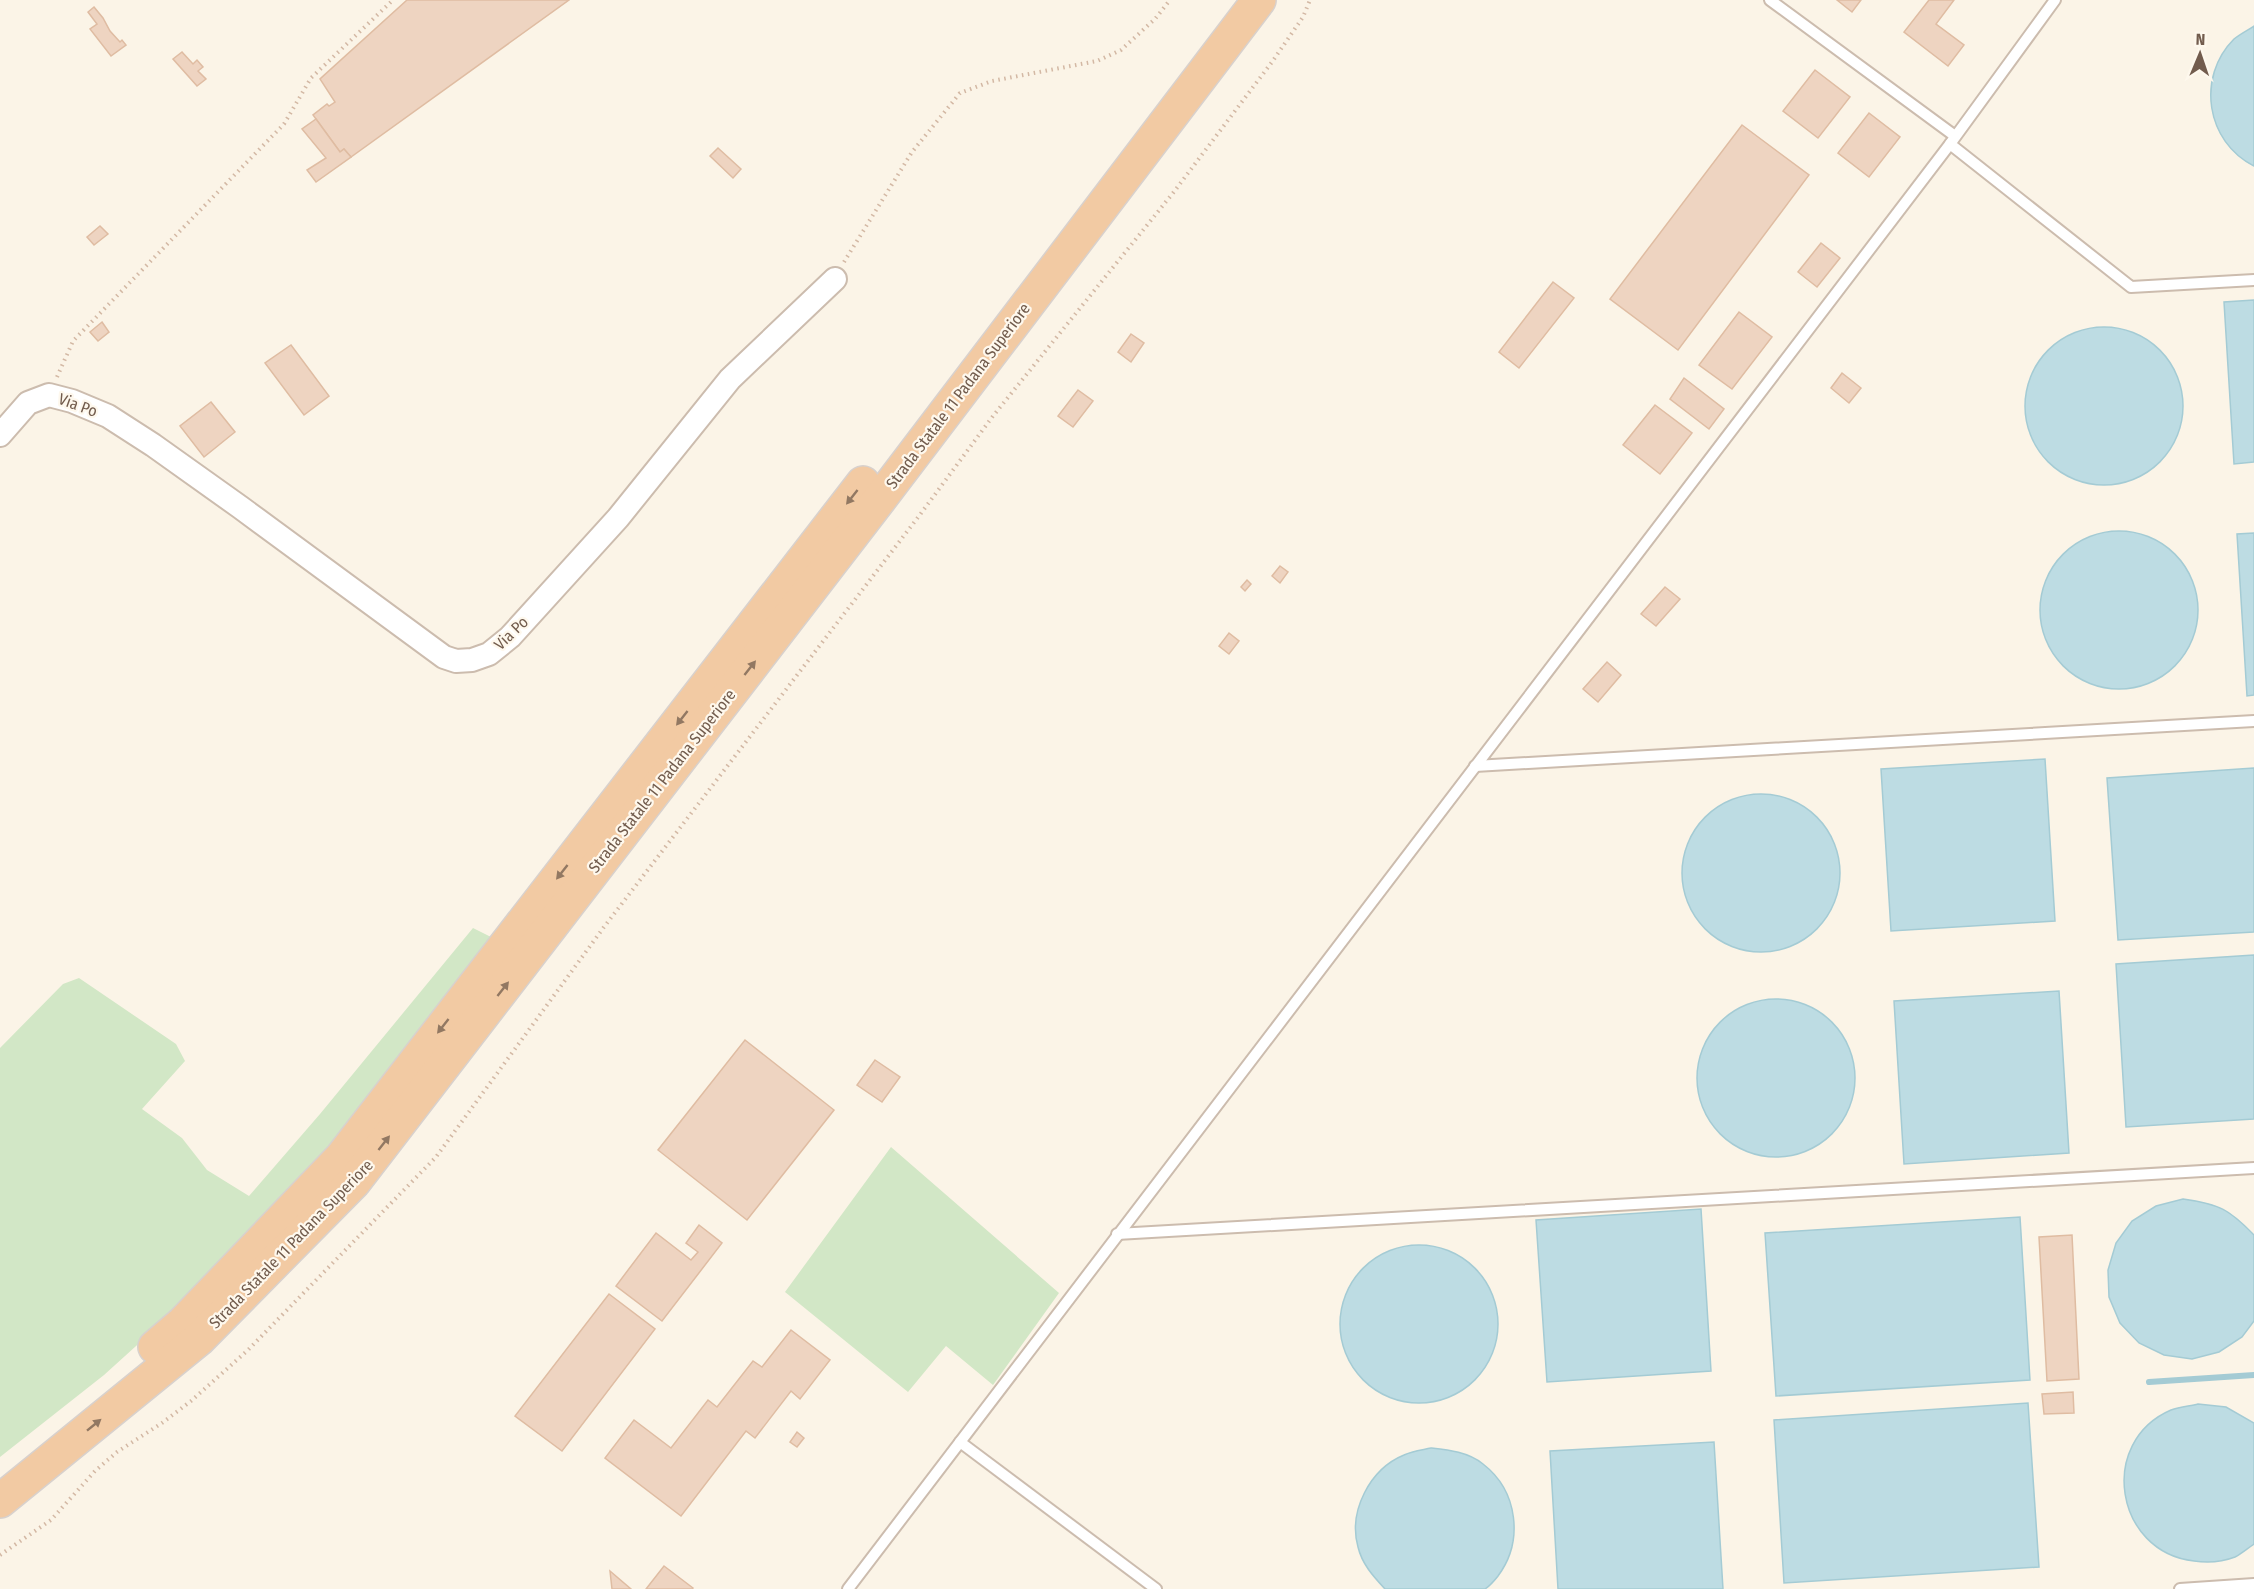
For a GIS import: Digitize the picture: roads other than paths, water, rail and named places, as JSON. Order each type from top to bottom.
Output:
[{"type":"highway","name":"Strada Statale 11 Padana Superiore","points":[[0,1476],[183,1323],[341,1158],[862,485],[1232,0]]},
{"type":"highway","name":"Strada Statale 11 Padana Superiore","points":[[0,1501],[199,1339],[354,1182],[872,510],[1259,0]]},
{"type":"street","name":"Via Po","points":[[0,435],[28,403],[49,394],[108,416],[230,500],[444,657],[456,661],[472,660],[489,654],[510,637],[618,518],[730,379],[834,279]]},
{"type":"lane","points":[[1770,0],[1953,140],[2131,287],[2254,280]]},
{"type":"lane","points":[[848,1589],[1953,140],[2055,0]]},
{"type":"lane","points":[[1475,766],[2254,721]]},
{"type":"lane","points":[[1117,1234],[2254,1168]]},
{"type":"lane","points":[[960,1442],[1156,1589]]},
{"type":"lane","points":[[2180,1589],[2254,1584]]},
{"type":"water","points":[[2254,26],[2254,166],[2238,155],[2225,141],[2212,108],[2211,90],[2214,72],[2222,54],[2234,39]]},
{"type":"water","points":[[2254,300],[2254,462],[2234,464],[2224,302]]},
{"type":"water","points":[[2104,327],[2119,328],[2134,333],[2148,340],[2160,350],[2170,362],[2177,376],[2182,391],[2182,421],[2177,436],[2170,450],[2160,462],[2148,472],[2134,479],[2119,484],[2104,485],[2089,484],[2074,479],[2060,472],[2048,462],[2038,450],[2031,436],[2026,421],[2025,406],[2026,391],[2031,376],[2038,362],[2048,350],[2060,340],[2074,333],[2089,328]]},
{"type":"water","points":[[2119,531],[2134,532],[2149,537],[2163,544],[2175,554],[2185,566],[2192,580],[2197,595],[2197,625],[2192,640],[2185,654],[2175,666],[2163,676],[2149,683],[2134,688],[2119,689],[2104,688],[2089,683],[2075,676],[2063,666],[2053,654],[2046,640],[2041,625],[2040,610],[2041,595],[2046,580],[2053,566],[2063,554],[2075,544],[2089,537],[2104,532]]},
{"type":"water","points":[[2254,533],[2254,695],[2247,696],[2237,534]]},
{"type":"water","points":[[2045,759],[2055,921],[1891,931],[1881,769]]},
{"type":"water","points":[[2254,768],[2254,932],[2118,940],[2107,778]]},
{"type":"water","points":[[1761,794],[1776,795],[1791,800],[1805,807],[1817,817],[1827,829],[1834,843],[1839,858],[1839,888],[1834,903],[1827,917],[1817,929],[1805,939],[1791,946],[1776,951],[1761,952],[1746,951],[1731,946],[1717,939],[1705,929],[1695,917],[1688,903],[1683,888],[1682,873],[1683,858],[1688,843],[1695,829],[1705,817],[1717,807],[1731,800],[1746,795]]},
{"type":"water","points":[[2254,955],[2254,1119],[2126,1127],[2116,964]]},
{"type":"water","points":[[2059,991],[2069,1153],[1904,1164],[1894,1001]]},
{"type":"water","points":[[1776,999],[1791,1000],[1806,1005],[1820,1012],[1832,1022],[1842,1034],[1849,1048],[1854,1063],[1854,1093],[1849,1108],[1842,1122],[1832,1134],[1820,1144],[1806,1151],[1791,1156],[1776,1157],[1761,1156],[1746,1151],[1732,1144],[1720,1134],[1710,1122],[1703,1108],[1698,1093],[1697,1078],[1698,1063],[1703,1048],[1710,1034],[1720,1022],[1732,1012],[1746,1005],[1761,1000]]},
{"type":"water","points":[[2183,1199],[2223,1209],[2254,1235],[2254,1321],[2242,1337],[2219,1352],[2192,1359],[2164,1355],[2139,1343],[2120,1323],[2109,1297],[2108,1270],[2116,1243],[2132,1221],[2156,1206]]},
{"type":"water","points":[[1701,1209],[1711,1371],[1547,1382],[1536,1220]]},
{"type":"water","points":[[2020,1217],[2030,1380],[1776,1396],[1765,1233]]},
{"type":"water","points":[[1419,1245],[1434,1246],[1449,1251],[1463,1258],[1475,1268],[1485,1280],[1492,1294],[1497,1309],[1497,1339],[1492,1354],[1485,1368],[1475,1380],[1463,1390],[1449,1397],[1434,1402],[1419,1403],[1404,1402],[1389,1397],[1375,1390],[1363,1380],[1353,1368],[1346,1354],[1341,1339],[1340,1324],[1341,1309],[1346,1294],[1353,1280],[1363,1268],[1375,1258],[1389,1251],[1404,1246]]},
{"type":"water","points":[[2028,1403],[2039,1567],[1784,1583],[1774,1420]]},
{"type":"water","points":[[2198,1404],[2226,1407],[2254,1423],[2254,1544],[2235,1557],[2220,1561],[2194,1561],[2167,1553],[2147,1538],[2132,1518],[2125,1494],[2125,1469],[2132,1446],[2148,1425],[2171,1410]]},
{"type":"water","points":[[1714,1442],[1723,1589],[1558,1589],[1550,1451]]},
{"type":"water","points":[[1431,1448],[1458,1452],[1483,1464],[1495,1475],[1510,1502],[1514,1532],[1512,1548],[1498,1576],[1485,1589],[1385,1589],[1368,1570],[1362,1559],[1358,1547],[1356,1519],[1364,1493],[1381,1470],[1392,1461],[1410,1452]]},
{"type":"waterway","points":[[2149,1382],[2254,1375]]}]
